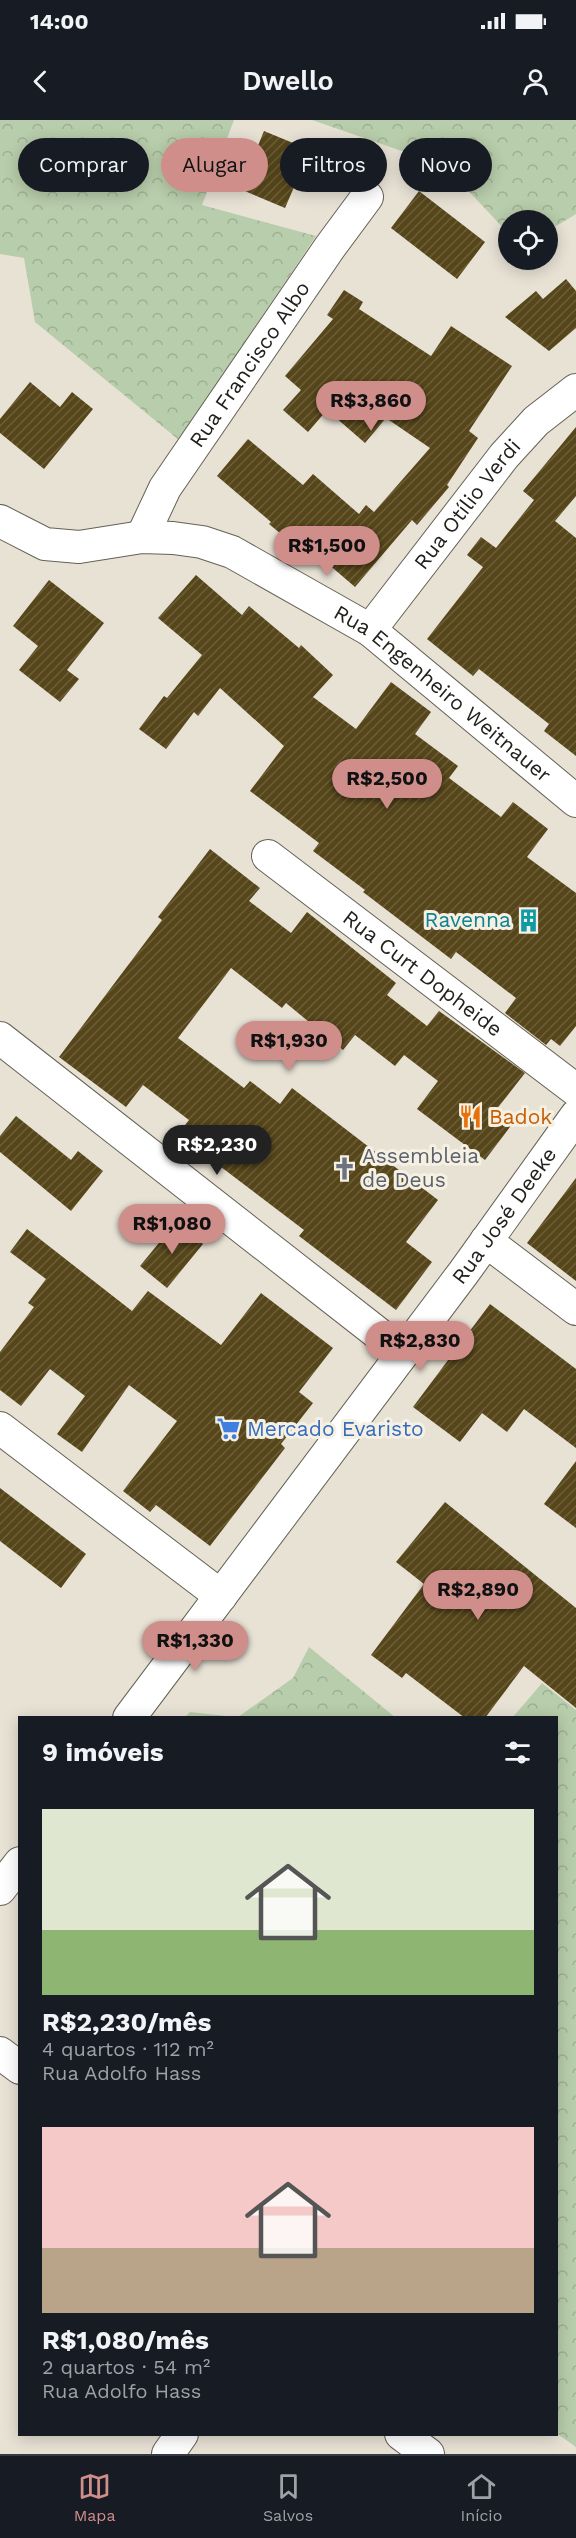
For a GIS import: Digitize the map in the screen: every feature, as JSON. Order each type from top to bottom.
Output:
[{"type":"street","name":"Rua Francisco Albo","points":[[142,537],[165,488],[330,247],[367,197]]},
{"type":"street","name":"Rua Otílio Verdi","points":[[370,630],[504,456],[536,421],[576,390]]},
{"type":"street","name":"Rua Engenheiro Weitnauer","points":[[0,521],[45,544],[79,547],[142,537],[202,542],[232,552],[370,630],[576,801]]},
{"type":"street","name":"Rua Curt Dopheide","points":[[268,856],[576,1090]]},
{"type":"street","points":[[0,1038],[403,1353]]},
{"type":"street","name":"Rua José Deeke","points":[[131,1716],[403,1353],[576,1116]]},
{"type":"street","points":[[486,1241],[576,1309]]},
{"type":"street","points":[[0,1428],[221,1596]]},
{"type":"street","points":[[0,1888],[18,1866]]},
{"type":"street","points":[[0,2053],[18,2066]]},
{"type":"street","points":[[168,2454],[181,2436]]},
{"type":"street","points":[[404,2436],[428,2454]]},
{"type":"green space","points":[[0,120],[234,120],[227,138],[161,138],[161,192],[207,192],[202,205],[316,236],[179,440],[35,322],[24,258],[0,254]]},
{"type":"green space","points":[[312,120],[576,120],[576,214],[558,225],[558,210],[498,210],[498,222],[469,192],[492,192],[492,138],[399,138],[399,150],[387,146],[387,138],[364,138]]},
{"type":"green space","points":[[309,1647],[394,1716],[239,1716],[293,1678]]},
{"type":"green space","points":[[542,1683],[576,1710],[576,2447],[558,2434],[558,1716],[514,1716]]},
{"type":"green space","points":[[190,1712],[227,1716],[186,1716]]},
{"type":"building","points":[[264,131],[281,138],[280,192],[292,192],[285,208],[247,192],[268,192],[268,138],[261,138]]},
{"type":"building","points":[[420,192],[485,242],[457,279],[391,228]]},
{"type":"building","points":[[566,279],[576,291],[576,328],[549,351],[505,317],[536,291],[543,299]]},
{"type":"building","points":[[344,290],[363,302],[359,309],[431,356],[451,326],[512,366],[469,431],[478,438],[447,485],[449,487],[417,525],[412,520],[355,587],[292,533],[287,539],[269,524],[271,522],[217,476],[248,439],[303,485],[313,474],[359,514],[366,505],[374,512],[430,448],[386,418],[365,443],[327,410],[308,432],[283,410],[301,390],[285,376],[333,319],[327,315]]},
{"type":"building","points":[[30,382],[60,407],[72,392],[93,409],[44,469],[0,433],[0,419]]},
{"type":"building","points":[[576,427],[576,496],[555,521],[576,538],[576,756],[544,731],[549,724],[479,669],[473,676],[427,639],[483,567],[467,555],[481,537],[496,548],[534,500],[523,491]]},
{"type":"building","points":[[196,575],[242,615],[249,606],[299,648],[301,645],[333,675],[313,697],[356,729],[391,682],[431,712],[415,734],[458,766],[449,778],[501,817],[513,802],[548,829],[527,857],[576,893],[576,1026],[560,1046],[551,1039],[546,1045],[505,1013],[516,998],[456,952],[451,959],[363,892],[365,890],[313,851],[319,843],[250,791],[284,746],[220,688],[198,716],[194,712],[166,749],[139,729],[164,696],[167,698],[202,655],[158,618]]},
{"type":"building","points":[[49,580],[104,623],[67,670],[79,679],[60,702],[19,670],[38,646],[13,626]]},
{"type":"building","points":[[210,849],[260,888],[249,901],[291,933],[307,912],[396,983],[387,995],[427,1026],[439,1011],[525,1073],[496,1110],[513,1123],[485,1160],[417,1109],[438,1081],[404,1055],[395,1066],[355,1035],[343,1050],[286,1003],[282,1008],[231,968],[178,1038],[244,1088],[250,1081],[280,1104],[292,1088],[438,1200],[406,1242],[432,1262],[396,1310],[299,1236],[304,1230],[200,1151],[193,1161],[170,1144],[189,1120],[143,1085],[126,1107],[59,1057],[162,920],[158,917]]},
{"type":"building","points":[[16,1116],[71,1160],[78,1151],[103,1171],[71,1211],[0,1152],[0,1136]]},
{"type":"building","points":[[576,1178],[576,1281],[527,1243]]},
{"type":"building","points":[[176,1222],[203,1244],[167,1288],[140,1266]]},
{"type":"building","points":[[27,1229],[132,1311],[148,1291],[221,1345],[261,1293],[333,1348],[299,1392],[313,1403],[281,1444],[285,1448],[210,1546],[156,1505],[150,1512],[123,1491],[177,1421],[129,1385],[82,1452],[57,1434],[85,1396],[50,1369],[21,1406],[0,1390],[0,1352],[34,1307],[28,1303],[46,1279],[10,1252]]},
{"type":"building","points":[[490,1304],[576,1369],[576,1448],[524,1409],[507,1432],[482,1413],[460,1442],[413,1407]]},
{"type":"building","points":[[576,1461],[576,1528],[544,1504]]},
{"type":"building","points":[[0,1488],[86,1554],[61,1588],[0,1541]]},
{"type":"building","points":[[445,1502],[576,1608],[576,1708],[524,1666],[486,1716],[462,1716],[406,1673],[402,1678],[371,1655],[424,1584],[396,1562]]},
{"type":"place","name":"Ravenna","points":[[529,920]]},
{"type":"place","name":"Badok","points":[[471,1117]]},
{"type":"place","name":"Assembleia de Deus","points":[[344,1168]]},
{"type":"place","name":"Mercado Evaristo","points":[[229,1429]]}]
